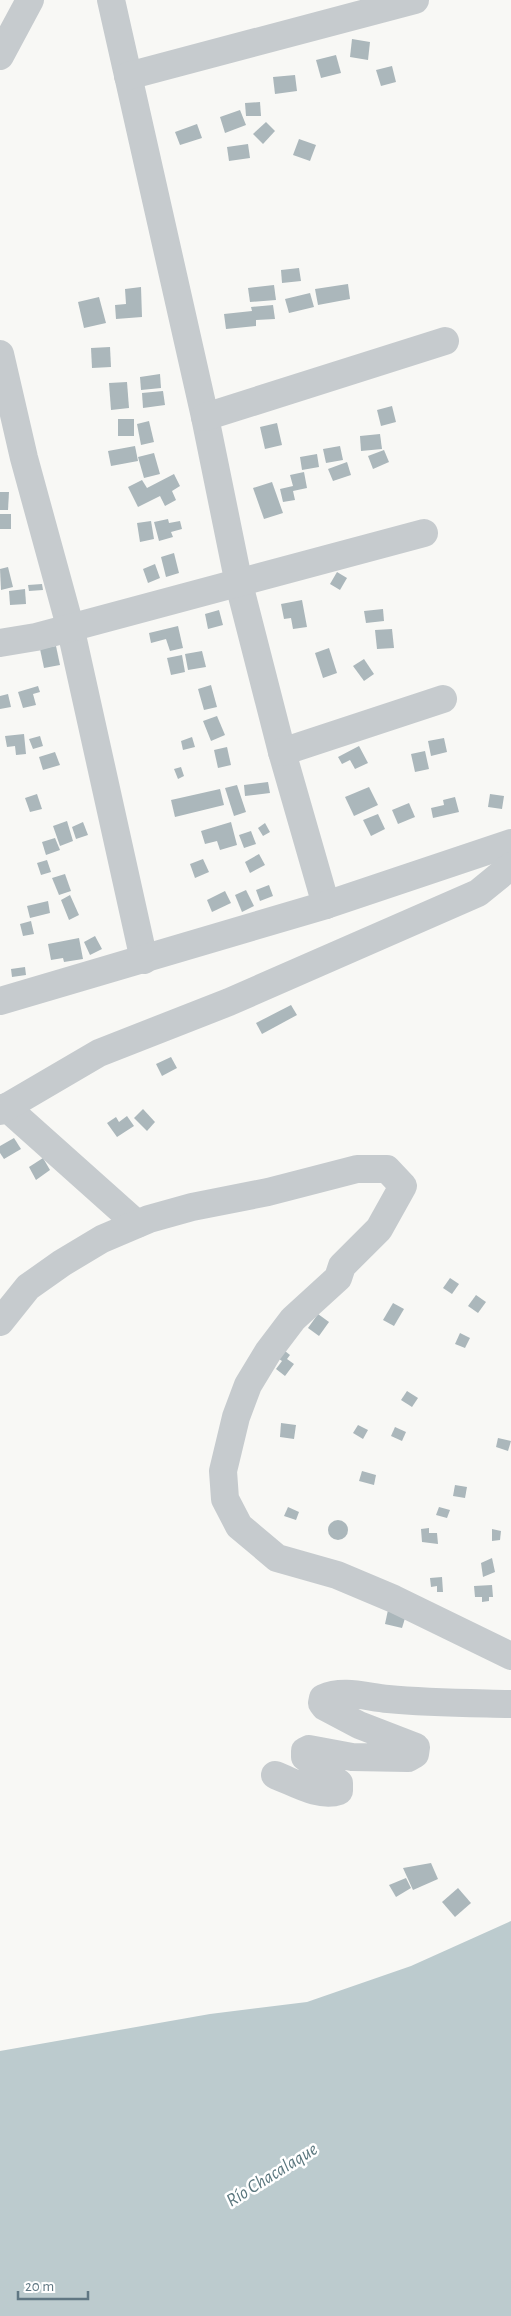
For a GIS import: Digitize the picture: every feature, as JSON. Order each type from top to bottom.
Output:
[{"type":"street","points":[[0,56],[30,0]]},
{"type":"street","points":[[111,0],[205,417],[239,584],[282,752],[326,905]]},
{"type":"street","points":[[128,76],[415,0]]},
{"type":"street","points":[[205,417],[445,341]]},
{"type":"street","points":[[0,354],[24,458],[70,626],[144,960]]},
{"type":"street","points":[[0,643],[36,637],[70,626],[239,584],[424,533]]},
{"type":"street","points":[[282,752],[443,700]]},
{"type":"street","points":[[0,1001],[326,905],[511,843]]},
{"type":"street","points":[[137,1224],[3,1109],[99,1053],[229,1002],[478,893],[511,866]]},
{"type":"street","points":[[0,1322],[28,1287],[102,1239],[137,1224],[192,1208],[357,1170],[387,1169],[403,1186],[379,1229],[342,1266],[338,1278],[293,1319],[268,1352],[248,1385],[236,1417],[223,1471],[225,1499],[239,1526],[277,1558],[337,1575],[394,1599],[511,1656]]},
{"type":"street","points":[[275,1775],[312,1790],[332,1793],[339,1791],[339,1783],[305,1757],[305,1751],[309,1749],[352,1757],[408,1758],[414,1754],[416,1747],[359,1724],[326,1707],[322,1703],[323,1698],[328,1696],[349,1693],[386,1699],[511,1704]]},
{"type":"water","name":"Río Chacalaque","points":[[511,1921],[511,2316],[0,2316],[0,2051],[210,2014],[307,2002],[411,1966]]},
{"type":"building","points":[[352,39],[370,42],[368,60],[350,57]]},
{"type":"building","points":[[336,55],[341,73],[321,78],[316,60]]},
{"type":"building","points":[[392,66],[396,82],[381,86],[376,70]]},
{"type":"building","points":[[295,75],[297,91],[275,94],[273,77]]},
{"type":"building","points":[[260,102],[261,116],[246,116],[245,103]]},
{"type":"building","points":[[240,110],[246,125],[225,133],[220,117]]},
{"type":"building","points":[[266,122],[275,131],[263,144],[253,134]]},
{"type":"building","points":[[197,124],[202,138],[180,145],[175,132]]},
{"type":"building","points":[[299,139],[316,145],[310,161],[293,155]]},
{"type":"building","points":[[248,144],[250,158],[229,161],[227,147]]},
{"type":"building","points":[[299,268],[301,281],[282,283],[281,270]]},
{"type":"building","points":[[348,284],[350,299],[318,305],[315,289]]},
{"type":"building","points":[[274,285],[276,300],[250,302],[248,288]]},
{"type":"building","points":[[141,287],[142,317],[116,319],[115,305],[126,304],[125,289]]},
{"type":"building","points":[[310,293],[314,307],[289,313],[285,299]]},
{"type":"building","points":[[99,297],[106,323],[84,328],[78,302]]},
{"type":"building","points":[[273,305],[275,319],[256,320],[256,326],[226,329],[224,314],[252,311],[251,307]]},
{"type":"building","points":[[110,347],[111,367],[92,368],[91,348]]},
{"type":"building","points":[[160,374],[161,388],[141,390],[140,377]]},
{"type":"building","points":[[127,382],[129,408],[111,410],[109,383]]},
{"type":"building","points":[[163,391],[165,405],[143,408],[142,393]]},
{"type":"building","points":[[392,406],[396,422],[381,426],[377,410]]},
{"type":"building","points":[[118,419],[134,419],[134,436],[118,436]]},
{"type":"building","points":[[149,421],[154,442],[141,445],[137,424]]},
{"type":"building","points":[[277,423],[282,445],[265,449],[260,427]]},
{"type":"building","points":[[380,434],[382,449],[361,451],[360,436]]},
{"type":"building","points":[[135,446],[138,461],[111,466],[108,451]]},
{"type":"building","points":[[340,446],[343,460],[326,463],[323,449]]},
{"type":"building","points":[[384,450],[389,462],[373,469],[368,456]]},
{"type":"building","points":[[154,453],[160,474],[144,478],[138,457]]},
{"type":"building","points":[[317,454],[319,467],[302,470],[300,457]]},
{"type":"building","points":[[347,462],[351,475],[333,481],[328,469]]},
{"type":"building","points":[[304,472],[307,488],[293,491],[295,500],[283,502],[280,489],[293,486],[290,475]]},
{"type":"building","points":[[174,474],[180,486],[172,491],[176,500],[165,506],[160,496],[138,507],[128,487],[142,480],[147,488]]},
{"type":"building","points":[[272,482],[283,513],[264,519],[253,488]]},
{"type":"building","points":[[0,492],[9,492],[8,510],[0,510]]},
{"type":"building","points":[[0,514],[11,514],[11,529],[0,529]]},
{"type":"building","points":[[168,519],[169,523],[180,521],[182,529],[171,532],[173,537],[159,541],[154,522]]},
{"type":"building","points":[[151,521],[154,539],[140,542],[137,523]]},
{"type":"building","points":[[174,553],[179,573],[166,577],[161,557]]},
{"type":"building","points":[[155,564],[160,578],[148,583],[143,569]]},
{"type":"building","points":[[8,567],[13,587],[1,590],[0,569]]},
{"type":"building","points":[[337,572],[347,578],[340,590],[330,584]]},
{"type":"building","points":[[42,584],[43,590],[29,591],[28,585]]},
{"type":"building","points":[[25,589],[26,604],[10,605],[9,591]]},
{"type":"building","points":[[302,600],[307,627],[293,629],[291,618],[284,619],[281,604]]},
{"type":"building","points":[[383,609],[384,621],[366,623],[364,611]]},
{"type":"building","points":[[219,610],[223,625],[208,629],[205,614]]},
{"type":"building","points":[[178,626],[183,648],[170,651],[166,639],[151,643],[149,633]]},
{"type":"building","points":[[392,629],[394,648],[377,649],[375,630]]},
{"type":"building","points":[[56,646],[60,665],[44,668],[40,649]]},
{"type":"building","points":[[329,648],[337,673],[323,678],[315,653]]},
{"type":"building","points":[[202,651],[206,667],[188,670],[185,654]]},
{"type":"building","points":[[182,655],[185,672],[171,675],[167,658]]},
{"type":"building","points":[[364,659],[374,674],[364,681],[353,666]]},
{"type":"building","points":[[211,685],[217,707],[204,710],[198,689]]},
{"type":"building","points":[[38,686],[40,692],[33,694],[36,705],[23,708],[18,692]]},
{"type":"building","points":[[8,694],[11,707],[0,709],[0,696]]},
{"type":"building","points":[[217,716],[225,735],[211,741],[203,721]]},
{"type":"building","points":[[24,734],[26,754],[16,755],[15,746],[7,747],[5,736]]},
{"type":"building","points":[[40,736],[43,746],[33,749],[29,739]]},
{"type":"building","points":[[192,737],[195,747],[183,750],[181,741]]},
{"type":"building","points":[[444,738],[447,752],[431,756],[428,741]]},
{"type":"building","points":[[359,746],[368,763],[355,769],[350,760],[342,764],[338,757]]},
{"type":"building","points":[[227,747],[231,765],[218,768],[214,750]]},
{"type":"building","points":[[425,751],[429,769],[415,772],[411,754]]},
{"type":"building","points":[[55,752],[60,765],[43,770],[39,757]]},
{"type":"building","points":[[181,767],[184,776],[178,779],[174,769]]},
{"type":"building","points":[[268,782],[270,793],[245,796],[244,785]]},
{"type":"building","points":[[237,785],[246,812],[234,816],[225,788]]},
{"type":"building","points":[[369,787],[378,805],[354,816],[345,797]]},
{"type":"building","points":[[220,789],[224,805],[175,817],[171,800]]},
{"type":"building","points":[[37,794],[42,809],[30,812],[25,798]]},
{"type":"building","points":[[490,794],[504,796],[502,809],[488,807]]},
{"type":"building","points":[[455,797],[459,812],[433,818],[431,808],[444,805],[443,800]]},
{"type":"building","points":[[409,803],[415,817],[398,824],[392,810]]},
{"type":"building","points":[[378,814],[385,829],[371,836],[363,820]]},
{"type":"building","points":[[67,821],[73,841],[60,846],[53,826]]},
{"type":"building","points":[[83,822],[88,835],[76,839],[72,827]]},
{"type":"building","points":[[231,822],[237,845],[220,850],[217,841],[205,844],[201,831]]},
{"type":"building","points":[[265,823],[270,832],[263,836],[258,828]]},
{"type":"building","points":[[251,831],[256,844],[244,848],[239,835]]},
{"type":"building","points":[[55,838],[60,850],[46,855],[42,842]]},
{"type":"building","points":[[259,854],[265,865],[250,873],[245,862]]},
{"type":"building","points":[[203,859],[209,872],[195,878],[190,864]]},
{"type":"building","points":[[47,860],[51,872],[41,875],[37,863]]},
{"type":"building","points":[[65,874],[71,891],[59,895],[52,878]]},
{"type":"building","points":[[269,885],[273,896],[260,901],[256,890]]},
{"type":"building","points":[[246,890],[254,906],[242,912],[235,895]]},
{"type":"building","points":[[225,891],[231,903],[212,912],[207,900]]},
{"type":"building","points":[[70,895],[79,915],[69,920],[61,900]]},
{"type":"building","points":[[48,901],[50,913],[30,918],[27,906]]},
{"type":"building","points":[[31,921],[34,934],[23,936],[20,924]]},
{"type":"building","points":[[95,936],[102,949],[90,955],[84,942]]},
{"type":"building","points":[[79,938],[83,959],[64,962],[63,958],[51,960],[48,944]]},
{"type":"building","points":[[25,967],[26,975],[12,977],[11,969]]},
{"type":"building","points":[[291,1005],[297,1015],[262,1034],[256,1023]]},
{"type":"building","points":[[171,1057],[177,1068],[162,1076],[156,1064]]},
{"type":"building","points":[[143,1109],[155,1122],[147,1131],[134,1118]]},
{"type":"building","points":[[127,1116],[134,1126],[117,1137],[107,1123],[116,1117],[119,1122]]},
{"type":"building","points":[[14,1138],[21,1149],[4,1159],[0,1153],[0,1146]]},
{"type":"building","points":[[43,1158],[50,1170],[36,1180],[29,1167]]},
{"type":"building","points":[[450,1278],[459,1284],[452,1294],[443,1288]]},
{"type":"building","points":[[476,1295],[486,1302],[478,1313],[468,1306]]},
{"type":"building","points":[[393,1303],[404,1309],[394,1326],[383,1320]]},
{"type":"building","points":[[318,1314],[329,1322],[319,1336],[308,1328]]},
{"type":"building","points":[[460,1333],[470,1338],[465,1348],[455,1344]]},
{"type":"building","points":[[285,1351],[290,1355],[287,1359],[294,1364],[285,1376],[276,1369],[282,1361],[279,1359]]},
{"type":"building","points":[[407,1391],[418,1398],[412,1407],[401,1400]]},
{"type":"building","points":[[281,1423],[296,1425],[294,1439],[280,1437]]},
{"type":"building","points":[[358,1425],[368,1430],[363,1439],[353,1433]]},
{"type":"building","points":[[395,1427],[406,1432],[402,1441],[391,1436]]},
{"type":"building","points":[[498,1438],[511,1441],[508,1451],[496,1447]]},
{"type":"building","points":[[362,1471],[376,1475],[374,1485],[359,1481]]},
{"type":"building","points":[[455,1485],[467,1487],[465,1498],[453,1496]]},
{"type":"building","points":[[288,1507],[299,1512],[296,1520],[284,1516]]},
{"type":"building","points":[[439,1507],[450,1510],[447,1518],[436,1515]]},
{"type":"building","points":[[334,1520],[342,1520],[348,1526],[348,1534],[342,1540],[334,1540],[328,1534],[328,1526]]},
{"type":"building","points":[[429,1528],[429,1533],[437,1533],[438,1544],[422,1542],[421,1529]]},
{"type":"building","points":[[492,1529],[501,1531],[500,1540],[492,1541]]},
{"type":"building","points":[[492,1558],[495,1572],[483,1577],[481,1563]]},
{"type":"building","points":[[442,1577],[443,1592],[437,1592],[437,1586],[431,1587],[430,1578]]},
{"type":"building","points":[[492,1585],[493,1597],[489,1597],[489,1601],[482,1602],[482,1597],[475,1597],[474,1586]]},
{"type":"building","points":[[388,1610],[406,1615],[402,1628],[385,1624]]},
{"type":"building","points":[[431,1863],[438,1879],[413,1890],[403,1868]]},
{"type":"building","points":[[406,1878],[411,1888],[396,1897],[389,1885]]},
{"type":"building","points":[[458,1888],[471,1903],[455,1917],[442,1902]]}]
